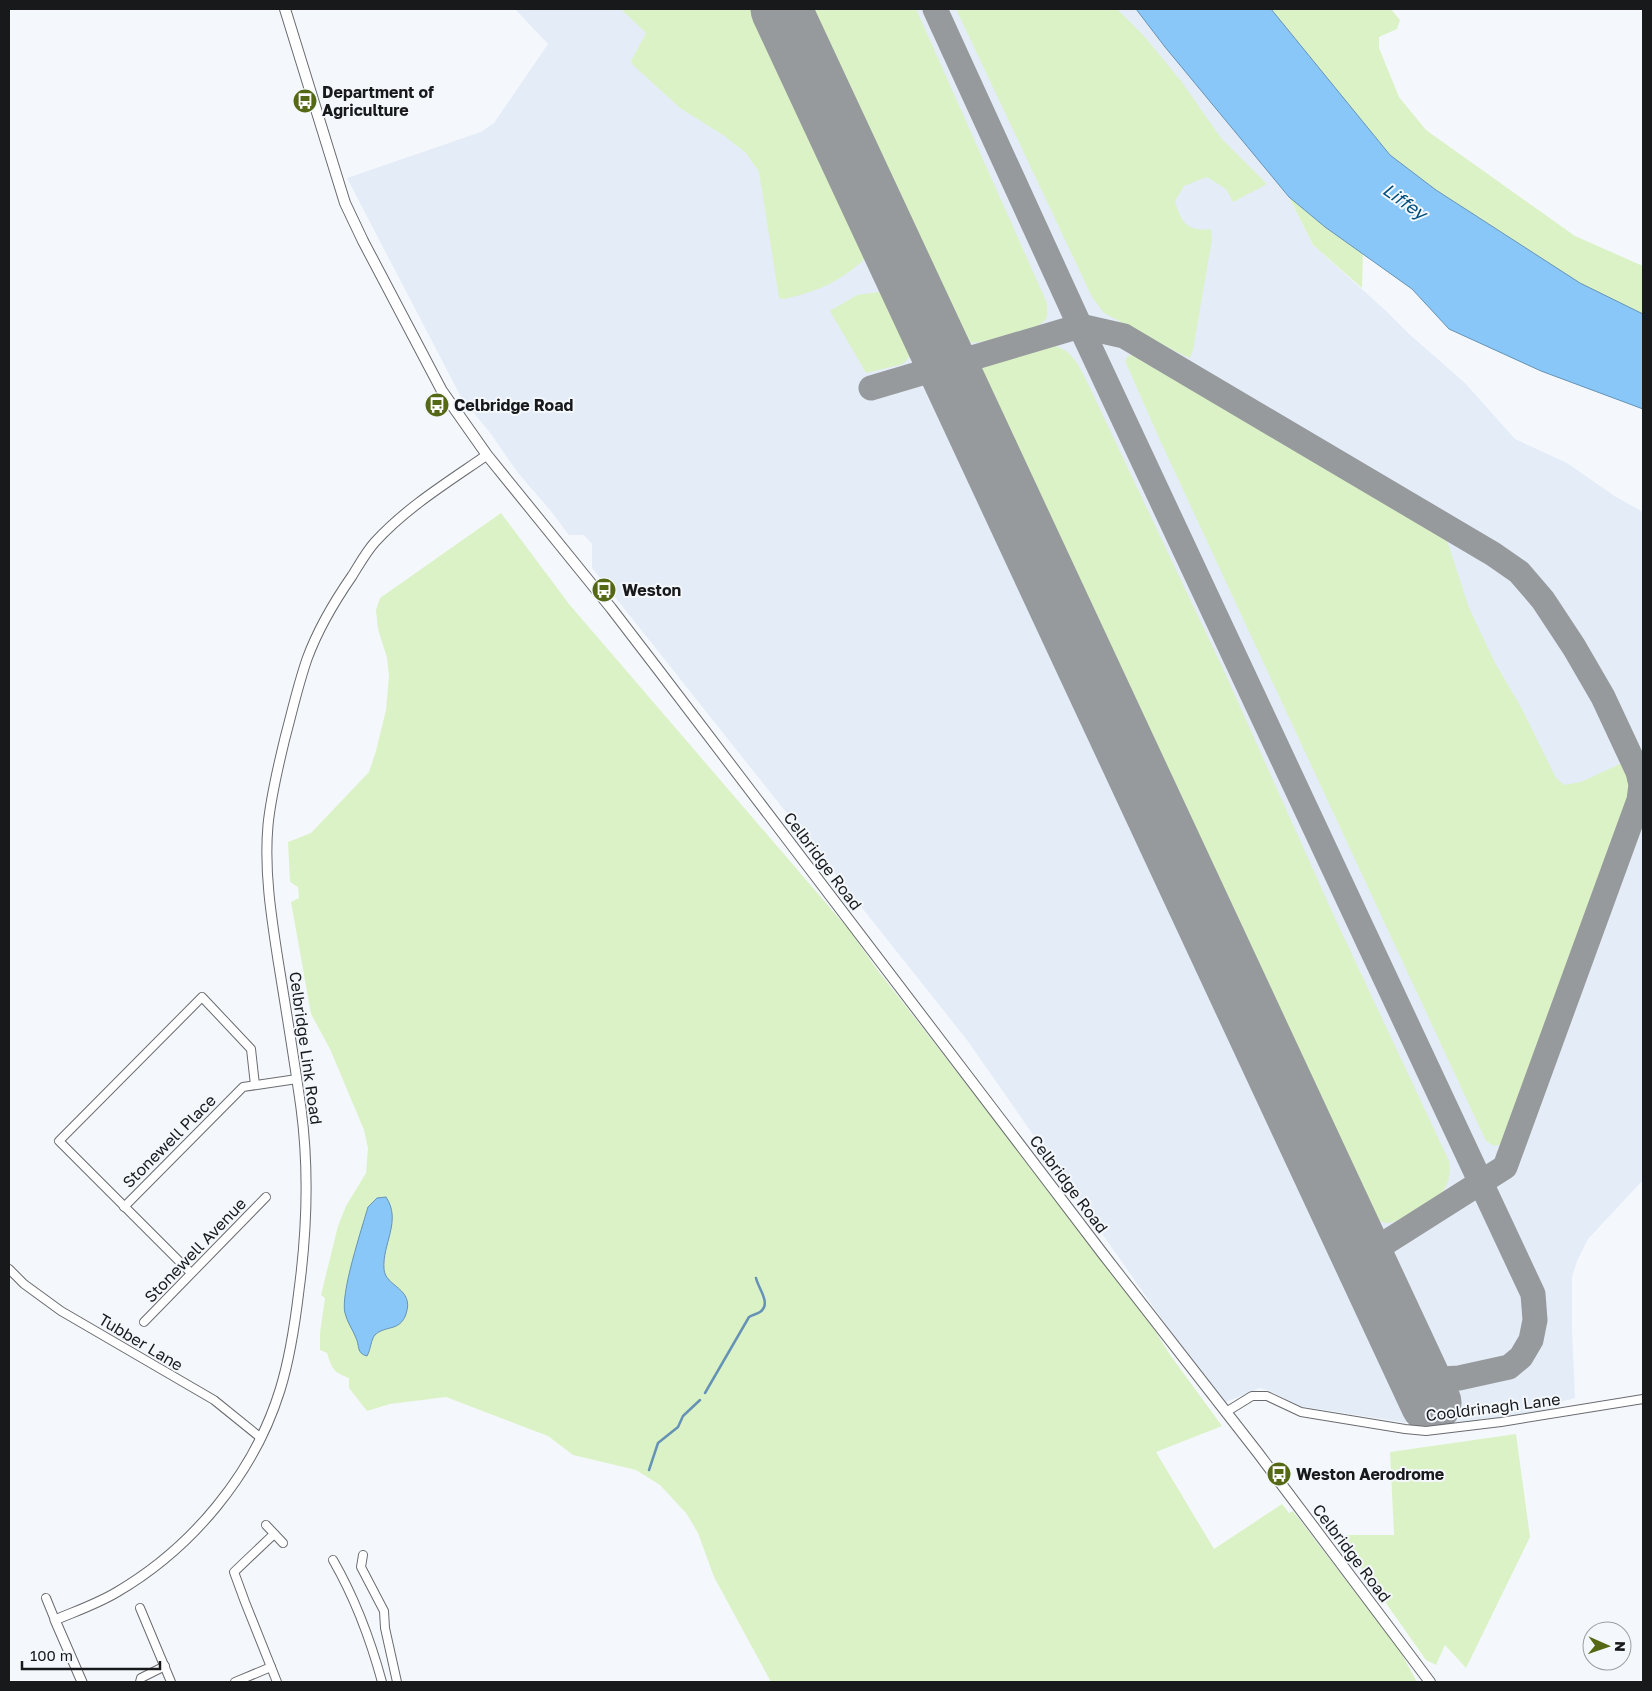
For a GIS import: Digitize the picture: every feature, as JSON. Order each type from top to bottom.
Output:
[{"type":"main road","name":"Celbridge Road","points":[[285,9],[340,188],[349,211],[442,391],[487,455],[617,615],[1430,1682]]},
{"type":"street","name":"Celbridge Link Road","points":[[55,1620],[104,1600],[142,1575],[182,1543],[216,1507],[232,1486],[260,1438],[280,1393],[287,1365],[302,1269],[306,1176],[304,1135],[297,1079],[270,901],[267,848],[269,816],[276,776],[307,658],[337,598],[373,544],[419,502],[487,455]]},
{"type":"street","points":[[191,1273],[59,1141],[202,997],[251,1049],[255,1085],[297,1079]]},
{"type":"street","name":"Stonewell Place","points":[[124,1207],[234,1095],[243,1087],[255,1085]]},
{"type":"street","name":"Stonewell Avenue","points":[[144,1322],[266,1197]]},
{"type":"street","name":"Tubber Lane","points":[[9,1269],[24,1284],[61,1311],[208,1396],[260,1438]]},
{"type":"street","name":"Cooldrinagh Lane","points":[[1226,1412],[1252,1396],[1267,1396],[1301,1412],[1426,1431],[1643,1399]]},
{"type":"street","points":[[266,1526],[283,1543]]},
{"type":"street","points":[[274,1534],[235,1569],[234,1574],[277,1682]]},
{"type":"street","points":[[362,1555],[361,1567],[384,1611],[385,1628],[396,1682]]},
{"type":"street","points":[[333,1560],[351,1592],[373,1648],[382,1682]]},
{"type":"street","points":[[46,1598],[82,1682]]},
{"type":"street","points":[[140,1608],[171,1682]]},
{"type":"street","points":[[140,1682],[141,1678],[165,1666]]},
{"type":"street","points":[[235,1682],[271,1668]]},
{"type":"shaded area","points":[[515,9],[1136,9],[1289,197],[1313,245],[1465,383],[1515,439],[1567,463],[1616,497],[1643,512],[1643,1180],[1588,1239],[1577,1261],[1572,1277],[1575,1398],[1560,1402],[1548,1411],[1433,1427],[1299,1406],[1260,1388],[1221,1404],[967,1040],[592,568],[592,544],[584,535],[569,535],[518,473],[491,434],[461,397],[347,178],[481,132],[494,123],[548,44]]},
{"type":"green space","points":[[623,9],[758,9],[868,250],[865,259],[846,274],[827,285],[796,296],[784,299],[779,298],[759,172],[746,153],[723,135],[680,108],[633,65],[631,61],[646,33]]},
{"type":"green space","points":[[810,9],[916,9],[1046,301],[1047,317],[1042,323],[1023,332],[985,341],[967,343],[960,335],[910,234]]},
{"type":"green space","points":[[956,9],[1117,9],[1144,36],[1181,81],[1221,138],[1267,184],[1233,202],[1226,189],[1207,177],[1184,186],[1175,201],[1180,215],[1186,224],[1196,229],[1211,229],[1212,239],[1190,358],[1104,313],[1092,297]]},
{"type":"green space","points":[[1271,9],[1391,9],[1400,20],[1397,29],[1379,37],[1379,48],[1399,97],[1426,130],[1575,236],[1643,266],[1643,314],[1580,283],[1436,190],[1390,155]]},
{"type":"green space","points":[[1289,197],[1325,227],[1363,254],[1362,288],[1313,245]]},
{"type":"green space","points":[[891,292],[913,342],[912,354],[903,364],[866,373],[830,311],[857,295]]},
{"type":"green space","points":[[1050,345],[1057,346],[1068,353],[1077,363],[1084,376],[1224,671],[1333,914],[1449,1161],[1449,1178],[1441,1194],[1424,1207],[1406,1217],[1386,1223],[1376,1218],[1367,1210],[1159,770],[979,374],[979,369]]},
{"type":"green space","points":[[1141,355],[1446,537],[1469,608],[1494,661],[1522,709],[1556,778],[1564,785],[1581,782],[1622,763],[1630,780],[1630,790],[1623,817],[1571,951],[1509,1133],[1502,1144],[1494,1146],[1486,1141],[1159,438],[1125,361],[1128,356]]},
{"type":"green space","points":[[501,513],[569,604],[850,931],[876,968],[992,1117],[1093,1233],[1171,1356],[1222,1426],[1156,1452],[1214,1549],[1282,1504],[1289,1513],[1293,1511],[1400,1651],[1417,1682],[771,1682],[714,1577],[698,1533],[686,1513],[660,1485],[636,1470],[573,1455],[548,1436],[446,1397],[390,1404],[367,1411],[349,1388],[349,1378],[334,1369],[327,1353],[320,1350],[320,1333],[325,1298],[321,1295],[338,1226],[346,1206],[366,1173],[368,1148],[364,1130],[330,1049],[311,1014],[291,902],[299,898],[298,887],[290,882],[288,842],[311,833],[369,772],[386,710],[389,676],[387,658],[378,629],[376,610],[380,598]]},
{"type":"green space","points":[[1516,1434],[1530,1537],[1466,1668],[1445,1645],[1436,1665],[1426,1660],[1338,1535],[1394,1535],[1390,1452]]},
{"type":"water","name":"Liffey","points":[[1136,9],[1271,9],[1390,155],[1436,190],[1580,283],[1643,314],[1643,409],[1541,371],[1449,329],[1412,289],[1325,227],[1289,197]]},
{"type":"water","points":[[386,1197],[392,1215],[392,1224],[384,1260],[384,1269],[389,1280],[407,1299],[408,1305],[406,1314],[400,1323],[375,1335],[367,1356],[360,1351],[346,1316],[344,1304],[352,1261],[368,1207],[377,1198]]},
{"type":"waterway","points":[[705,1393],[749,1317],[759,1313],[765,1305],[765,1300],[756,1278]]},
{"type":"waterway","points":[[649,1470],[658,1443],[678,1427],[683,1416],[700,1400]]},
{"type":"taxiway","points":[[935,9],[1080,326],[1533,1294],[1535,1320],[1531,1340],[1521,1357],[1509,1367],[1459,1378],[1442,1379],[1418,1369],[1409,1355]]},
{"type":"taxiway","points":[[871,388],[1080,326],[1124,336],[1493,554],[1519,572],[1543,600],[1574,647],[1603,697],[1638,772],[1641,785],[1639,800],[1505,1167],[1363,1257]]},
{"type":"runway","points":[[781,9],[1431,1403]]},
{"type":"place","name":"Department of Agriculture","points":[[305,101]]},
{"type":"place","name":"Celbridge Road","points":[[437,405]]},
{"type":"place","name":"Weston","points":[[604,590]]},
{"type":"place","name":"Weston Aerodrome","points":[[1279,1474]]}]
